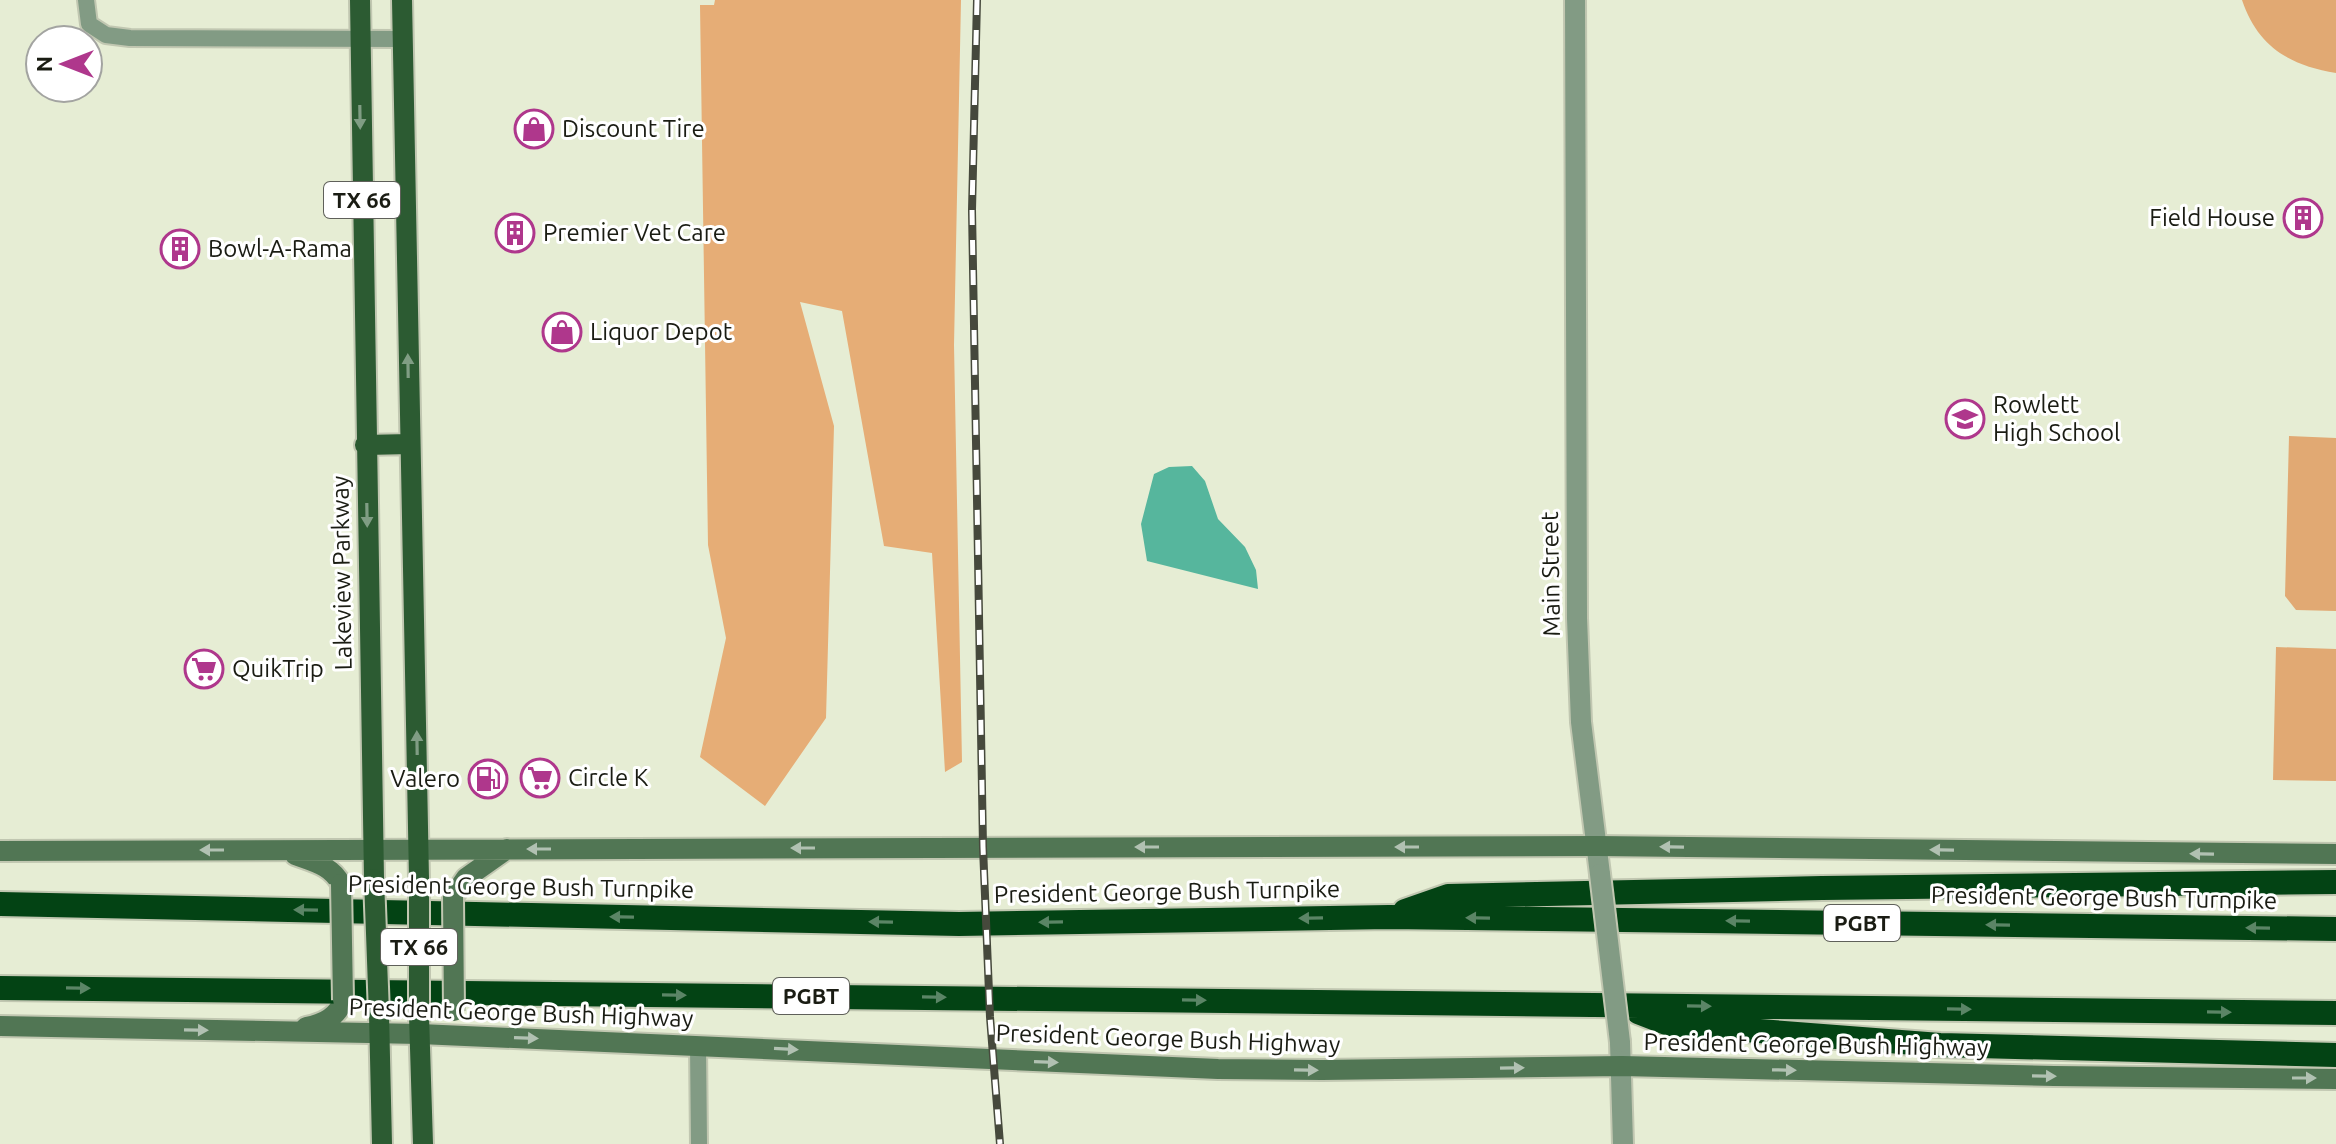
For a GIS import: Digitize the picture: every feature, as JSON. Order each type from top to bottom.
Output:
[{"type":"highway","points":[[1389,917],[1448,896],[2336,882]]},
{"type":"highway","name":"President George Bush Turnpike","points":[[0,904],[959,924],[1389,917],[2336,929]]},
{"type":"highway","name":"PGBT","points":[[0,988],[2336,1013]]},
{"type":"highway","points":[[1621,1005],[1669,1024],[1940,1045],[2336,1055]]},
{"type":"main road","name":"Lakeview Parkway","points":[[360,0],[365,445],[382,1144]]},
{"type":"main road","name":"TX 66","points":[[402,0],[423,1144]]},
{"type":"main road","points":[[365,445],[410,444]]},
{"type":"main road","points":[[0,851],[1597,846],[2336,854]]},
{"type":"main road","points":[[476,1036],[460,1025],[454,1011],[453,897],[466,878],[507,849]]},
{"type":"main road","points":[[275,1031],[324,1023],[340,1010],[343,1000],[341,884],[327,867],[283,850]]},
{"type":"main road","name":"President George Bush Highway","points":[[0,1026],[275,1031],[379,1024],[420,1025],[476,1036],[1218,1069],[1622,1066],[2038,1076],[2336,1079]]},
{"type":"street","points":[[86,0],[89,24],[106,35],[130,38],[402,39]]},
{"type":"street","name":"Main Street","points":[[1575,0],[1576,603],[1581,722],[1620,1042],[1623,1144]]},
{"type":"street","points":[[698,1045],[699,1144]]},
{"type":"shaded area","points":[[715,0],[961,0],[954,345],[962,762],[945,772],[932,553],[884,546],[842,311],[800,302],[834,426],[826,718],[765,806],[700,757],[726,638],[708,545],[700,5],[714,5]]},
{"type":"shaded area","points":[[2242,0],[2336,0],[2336,73],[2304,65],[2277,51],[2257,30]]},
{"type":"shaded area","points":[[2289,436],[2336,438],[2336,611],[2296,610],[2285,596]]},
{"type":"shaded area","points":[[2276,647],[2336,649],[2336,781],[2273,780]]},
{"type":"water","points":[[1192,466],[1205,481],[1218,519],[1245,547],[1256,570],[1258,589],[1147,561],[1141,524],[1154,474],[1169,467]]},
{"type":"railway","points":[[977,0],[972,210],[983,847],[990,1017],[1000,1144]]},
{"type":"place","name":"Discount Tire","points":[[534,129]]},
{"type":"place","name":"Field House","points":[[2303,218]]},
{"type":"place","name":"Premier Vet Care","points":[[515,233]]},
{"type":"place","name":"Bowl-A-Rama","points":[[180,249]]},
{"type":"place","name":"Liquor Depot","points":[[562,332]]},
{"type":"place","name":"Rowlett High School","points":[[1965,419]]},
{"type":"place","name":"QuikTrip","points":[[204,669]]},
{"type":"place","name":"Circle K","points":[[540,778]]},
{"type":"place","name":"Valero","points":[[488,779]]}]
